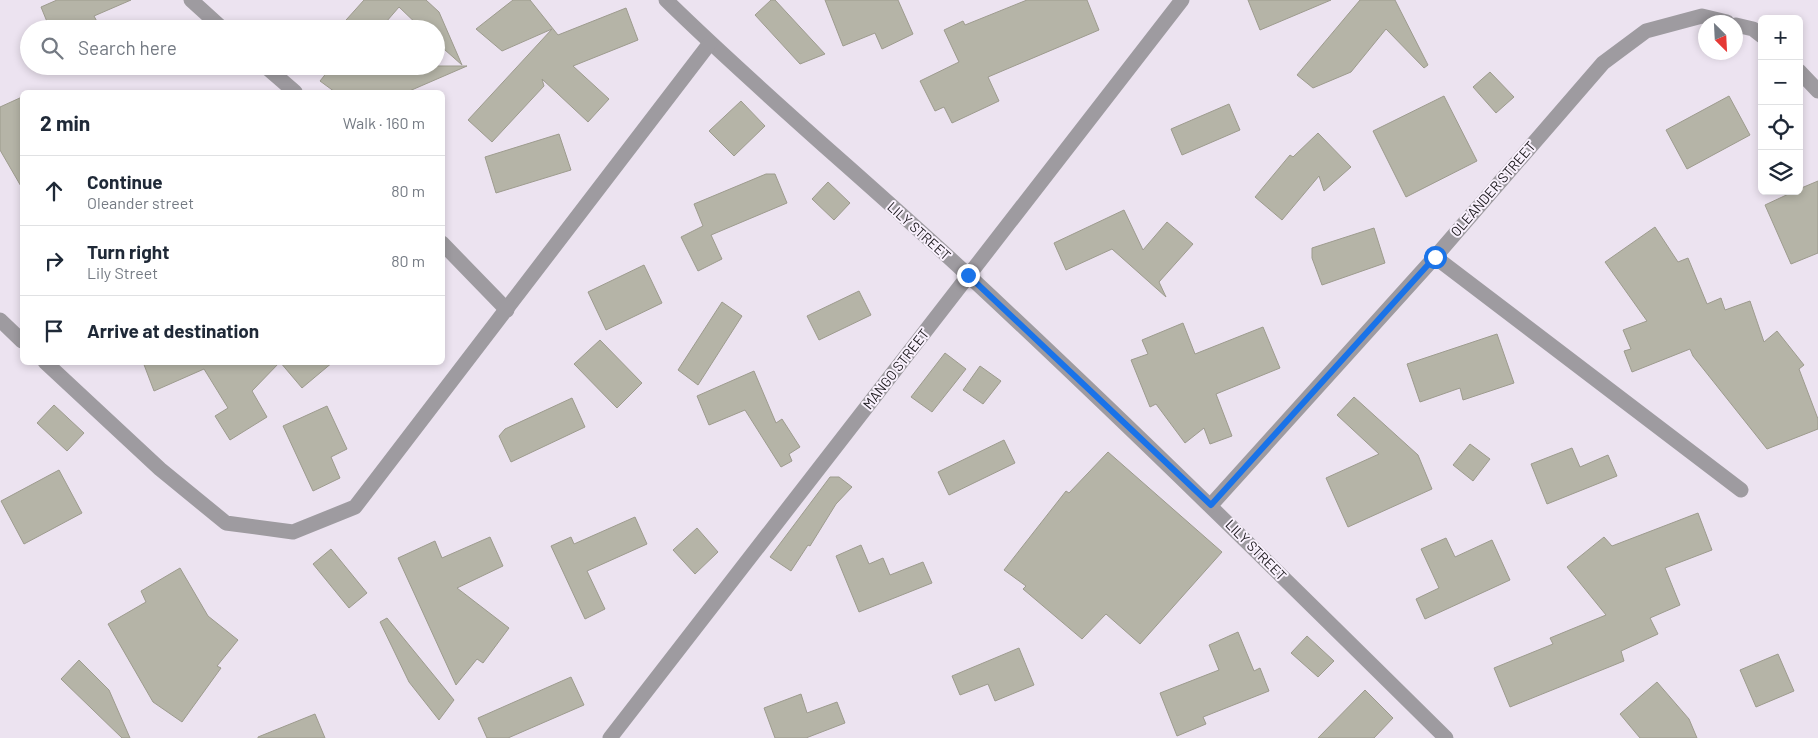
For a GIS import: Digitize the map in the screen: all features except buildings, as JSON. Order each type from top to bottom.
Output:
[{"type":"street","points":[[191,0],[213,20]]},
{"type":"street","name":"LILY STREET","points":[[666,0],[710,43],[968,275],[1211,505],[1446,738]]},
{"type":"street","name":"MANGO STREET","points":[[610,738],[1182,0]]},
{"type":"street","name":"OLEANDER STREET","points":[[1211,505],[1435,257],[1603,62],[1646,31],[1698,17]]},
{"type":"street","points":[[1743,27],[1753,29],[1758,33]]},
{"type":"street","points":[[48,365],[160,469],[226,523],[293,532],[355,507],[710,43]]},
{"type":"street","points":[[276,75],[293,90]]},
{"type":"street","points":[[1803,75],[1818,91]]},
{"type":"street","points":[[445,246],[507,310]]},
{"type":"street","points":[[1435,257],[1741,490]]},
{"type":"street","points":[[0,320],[20,339]]},
{"type":"route","points":[[968,275],[1211,505],[1435,257]]}]
